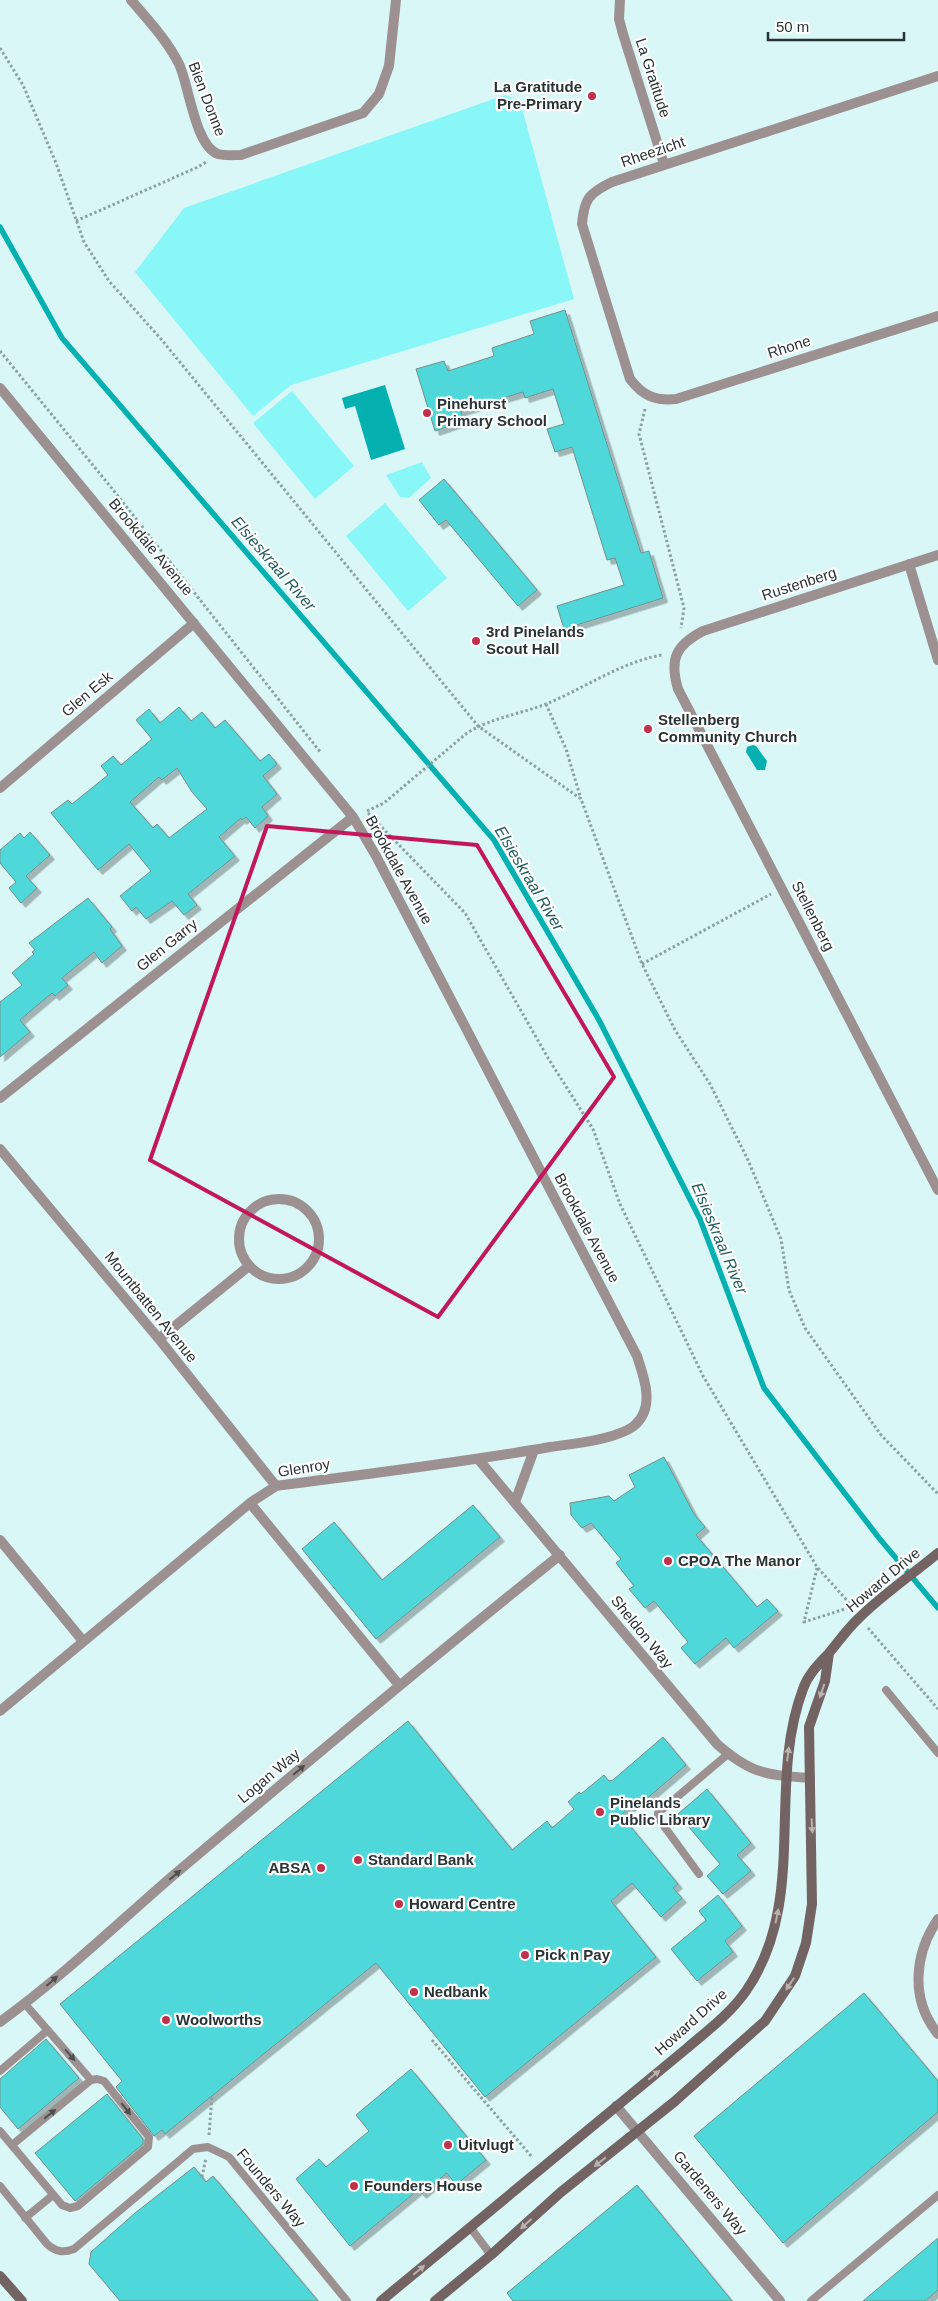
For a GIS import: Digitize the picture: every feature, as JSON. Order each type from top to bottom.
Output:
[{"type":"street","name":"Bien Donne","points":[[131,0],[168,45],[180,66],[205,143],[216,153],[241,155],[363,113],[379,94],[389,66],[396,0]]},
{"type":"street","name":"La Gratitude","points":[[620,0],[619,19],[622,34],[664,164]]},
{"type":"street","name":"Rheezicht","points":[[648,397],[638,390],[630,379],[582,224],[584,206],[594,190],[664,164],[938,76]]},
{"type":"street","name":"Rhone","points":[[648,397],[661,400],[676,399],[938,316]]},
{"type":"street","name":"Brookdale Avenue","points":[[0,388],[352,817],[376,856],[637,1356],[646,1382],[646,1407]]},
{"type":"street","name":"Rustenberg","points":[[676,652],[688,638],[703,631],[938,555]]},
{"type":"street","points":[[909,564],[938,660]]},
{"type":"street","name":"Glen Esk","points":[[0,788],[194,623]]},
{"type":"street","name":"Stellenberg","points":[[676,652],[674,673],[678,689],[938,1190]]},
{"type":"street","name":"Glen Garry","points":[[0,1098],[352,817]]},
{"type":"street","name":"Mountbatten Avenue","points":[[0,1149],[159,1339],[276,1486]]},
{"type":"street","points":[[280,1199],[297,1203],[310,1213],[316,1223],[319,1236],[318,1250],[310,1265],[298,1275],[280,1280],[261,1275],[249,1266],[241,1252],[239,1237],[243,1223],[252,1209],[264,1202],[280,1199]]},
{"type":"street","points":[[159,1339],[249,1266]]},
{"type":"street","name":"Glenroy","points":[[0,1711],[250,1503],[276,1486],[479,1460],[612,1436],[636,1424],[646,1407]]},
{"type":"street","points":[[515,1502],[534,1450]]},
{"type":"street","name":"Sheldon Way","points":[[479,1460],[686,1709],[728,1754],[750,1769],[769,1775],[810,1778]]},
{"type":"street","points":[[250,1503],[400,1685]]},
{"type":"street","points":[[0,1540],[83,1641]]},
{"type":"street","name":"Howard Drive","points":[[381,2301],[723,2017],[746,1991],[762,1962],[774,1930],[782,1894],[785,1776],[790,1733],[803,1688],[813,1670],[859,1618],[938,1553]]},
{"type":"street","name":"Logan Way","points":[[0,2022],[25,2004],[106,1932],[427,1661],[560,1556]]},
{"type":"street","points":[[435,2301],[491,2255],[561,2192],[638,2132],[765,2021],[795,1976],[806,1943],[812,1904],[809,1727],[825,1680],[829,1653]]},
{"type":"street","points":[[938,1920],[927,1937],[920,1956],[918,1982],[921,2003],[930,2024],[938,2034]]},
{"type":"street","name":"Gardeners Way","points":[[616,2106],[780,2301]]},
{"type":"street","points":[[0,2276],[22,2301]]},
{"type":"lane","points":[[886,1690],[938,1753]]},
{"type":"lane","points":[[700,1874],[658,1818],[658,1813],[728,1754]]},
{"type":"lane","points":[[25,2004],[92,2080]]},
{"type":"lane","points":[[1,2067],[48,2030]]},
{"type":"lane","points":[[0,2131],[62,2205],[70,2208],[78,2206],[148,2147],[150,2142],[149,2137],[104,2081],[97,2078],[92,2080],[12,2145]]},
{"type":"lane","name":"Founders Way","points":[[25,2218],[47,2244],[54,2250],[64,2253],[74,2249],[193,2150],[208,2147],[229,2156],[347,2301]]},
{"type":"lane","points":[[0,2186],[25,2218],[53,2195]]},
{"type":"lane","points":[[811,2301],[938,2195]]},
{"type":"lane","points":[[470,2227],[491,2255]]},
{"type":"path","points":[[0,48],[23,84],[56,163],[84,242],[109,281],[161,339],[478,726],[581,799]]},
{"type":"path","points":[[76,220],[198,167],[216,153]]},
{"type":"path","points":[[0,351],[114,491],[324,756]]},
{"type":"path","points":[[367,811],[384,804],[467,733],[478,726],[546,704],[643,658],[676,652],[684,608],[639,434],[648,397]]},
{"type":"path","points":[[546,704],[566,749],[581,799],[642,964],[675,1030],[710,1084],[748,1160],[781,1239],[789,1290],[805,1328],[881,1435],[938,1494]]},
{"type":"path","points":[[361,803],[465,913],[548,1058],[593,1129],[620,1204],[703,1376],[817,1567],[852,1607],[804,1622],[817,1567]]},
{"type":"path","points":[[642,964],[782,888]]},
{"type":"path","points":[[868,1628],[938,1709]]},
{"type":"path","points":[[432,2040],[532,2157]]},
{"type":"highlighted area","points":[[267,826],[477,845],[614,1077],[438,1317],[150,1160]]},
{"type":"shaded area","points":[[505,95],[520,101],[574,299],[291,385],[253,416],[135,272],[184,208]]},
{"type":"shaded area","points":[[385,385],[405,449],[371,460],[355,406],[345,409],[342,398]]},
{"type":"shaded area","points":[[292,391],[354,466],[315,499],[253,423]]},
{"type":"shaded area","points":[[422,462],[431,478],[409,498],[400,497],[386,475]]},
{"type":"shaded area","points":[[385,503],[447,578],[408,611],[346,536]]},
{"type":"shaded area","points":[[756,746],[767,761],[765,770],[757,770],[746,752],[747,747]]},
{"type":"building","points":[[565,310],[641,553],[649,551],[663,598],[564,629],[557,606],[624,585],[615,558],[607,560],[572,447],[555,452],[547,429],[564,424],[553,389],[525,398],[523,392],[461,411],[464,421],[435,431],[416,369],[444,361],[448,371],[494,356],[492,348],[534,334],[530,321]]},
{"type":"building","points":[[444,479],[537,590],[518,606],[446,520],[439,525],[419,500]]},
{"type":"building","points":[[179,707],[191,721],[202,712],[215,728],[225,720],[260,761],[269,754],[277,764],[263,776],[277,794],[262,807],[268,816],[255,828],[246,817],[242,820],[241,818],[219,837],[235,856],[188,894],[197,905],[184,915],[172,901],[146,919],[136,907],[132,911],[120,896],[151,871],[129,844],[98,870],[51,813],[68,800],[72,804],[108,775],[101,766],[113,756],[121,765],[152,739],[136,720],[149,709],[160,723]],"holes":[[[177,768],[192,792],[207,809],[169,838],[157,824],[153,828],[130,802],[159,777],[162,780]]]},
{"type":"building","points":[[30,832],[50,855],[26,876],[37,888],[21,903],[9,888],[16,882],[0,863],[0,850],[20,833],[24,838]]},
{"type":"building","points":[[88,898],[112,927],[110,929],[122,946],[102,963],[94,952],[62,978],[68,985],[55,996],[52,993],[20,1020],[30,1032],[0,1057],[0,1002],[22,985],[12,973],[34,954],[32,952],[35,950],[29,943]]},
{"type":"building","name":"CPOA The Manor","points":[[664,1457],[694,1514],[705,1527],[696,1535],[757,1607],[767,1599],[778,1611],[734,1648],[726,1638],[695,1664],[681,1648],[688,1642],[654,1601],[645,1608],[629,1589],[634,1586],[616,1563],[621,1559],[591,1523],[582,1528],[571,1515],[570,1503],[609,1496],[614,1501],[635,1487],[629,1475]]},
{"type":"building","points":[[473,1505],[500,1537],[376,1639],[302,1549],[334,1522],[382,1580]]},
{"type":"building","name":"Howard Centre","points":[[408,1721],[512,1850],[547,1821],[552,1828],[574,1809],[568,1802],[579,1792],[581,1794],[604,1775],[609,1781],[613,1780],[663,1737],[686,1765],[644,1801],[641,1798],[621,1815],[678,1884],[673,1888],[682,1898],[661,1917],[632,1883],[611,1901],[656,1957],[485,2097],[376,1963],[165,2134],[162,2130],[154,2136],[116,2087],[122,2081],[60,2004]]},
{"type":"building","points":[[707,1789],[751,1843],[737,1855],[751,1871],[723,1894],[707,1876],[720,1864],[678,1814]]},
{"type":"building","points":[[718,1895],[742,1926],[725,1941],[733,1952],[697,1981],[671,1949],[706,1920],[699,1911]]},
{"type":"building","points":[[864,1993],[938,2081],[938,2112],[783,2243],[694,2136]]},
{"type":"building","points":[[46,2039],[79,2078],[18,2129],[0,2107],[0,2079]]},
{"type":"building","points":[[411,2069],[486,2160],[456,2185],[447,2173],[422,2194],[418,2190],[350,2246],[296,2179],[319,2159],[326,2167],[369,2131],[356,2115]]},
{"type":"building","points":[[107,2094],[143,2139],[143,2144],[75,2201],[35,2153]]},
{"type":"building","points":[[194,2167],[206,2182],[213,2176],[318,2301],[120,2301],[89,2264],[91,2252],[135,2213]]},
{"type":"building","points":[[637,2185],[732,2301],[513,2301],[507,2293]]},
{"type":"building","points":[[938,2238],[938,2290],[925,2301],[863,2301]]},
{"type":"waterway","name":"Elsieskraal River","points":[[0,227],[62,338],[494,840],[599,1020],[700,1219],[764,1388],[879,1538],[938,1608]]},
{"type":"place","name":"La Gratitude Pre-Primary","points":[[592,96]]},
{"type":"place","name":"Pinehurst Primary School","points":[[427,413]]},
{"type":"place","name":"3rd Pinelands Scout Hall","points":[[476,641]]},
{"type":"place","name":"Stellenberg Community Church","points":[[648,729]]},
{"type":"place","name":"CPOA The Manor","points":[[668,1561]]},
{"type":"place","name":"Pinelands Public Library","points":[[600,1812]]},
{"type":"place","name":"Standard Bank","points":[[358,1860]]},
{"type":"place","name":"ABSA","points":[[321,1868]]},
{"type":"place","name":"Howard Centre","points":[[399,1904]]},
{"type":"place","name":"Pick n Pay","points":[[525,1955]]},
{"type":"place","name":"Nedbank","points":[[414,1992]]},
{"type":"place","name":"Woolworths","points":[[166,2020]]},
{"type":"place","name":"Uitvlugt","points":[[448,2145]]},
{"type":"place","name":"Founders House","points":[[354,2186]]}]
